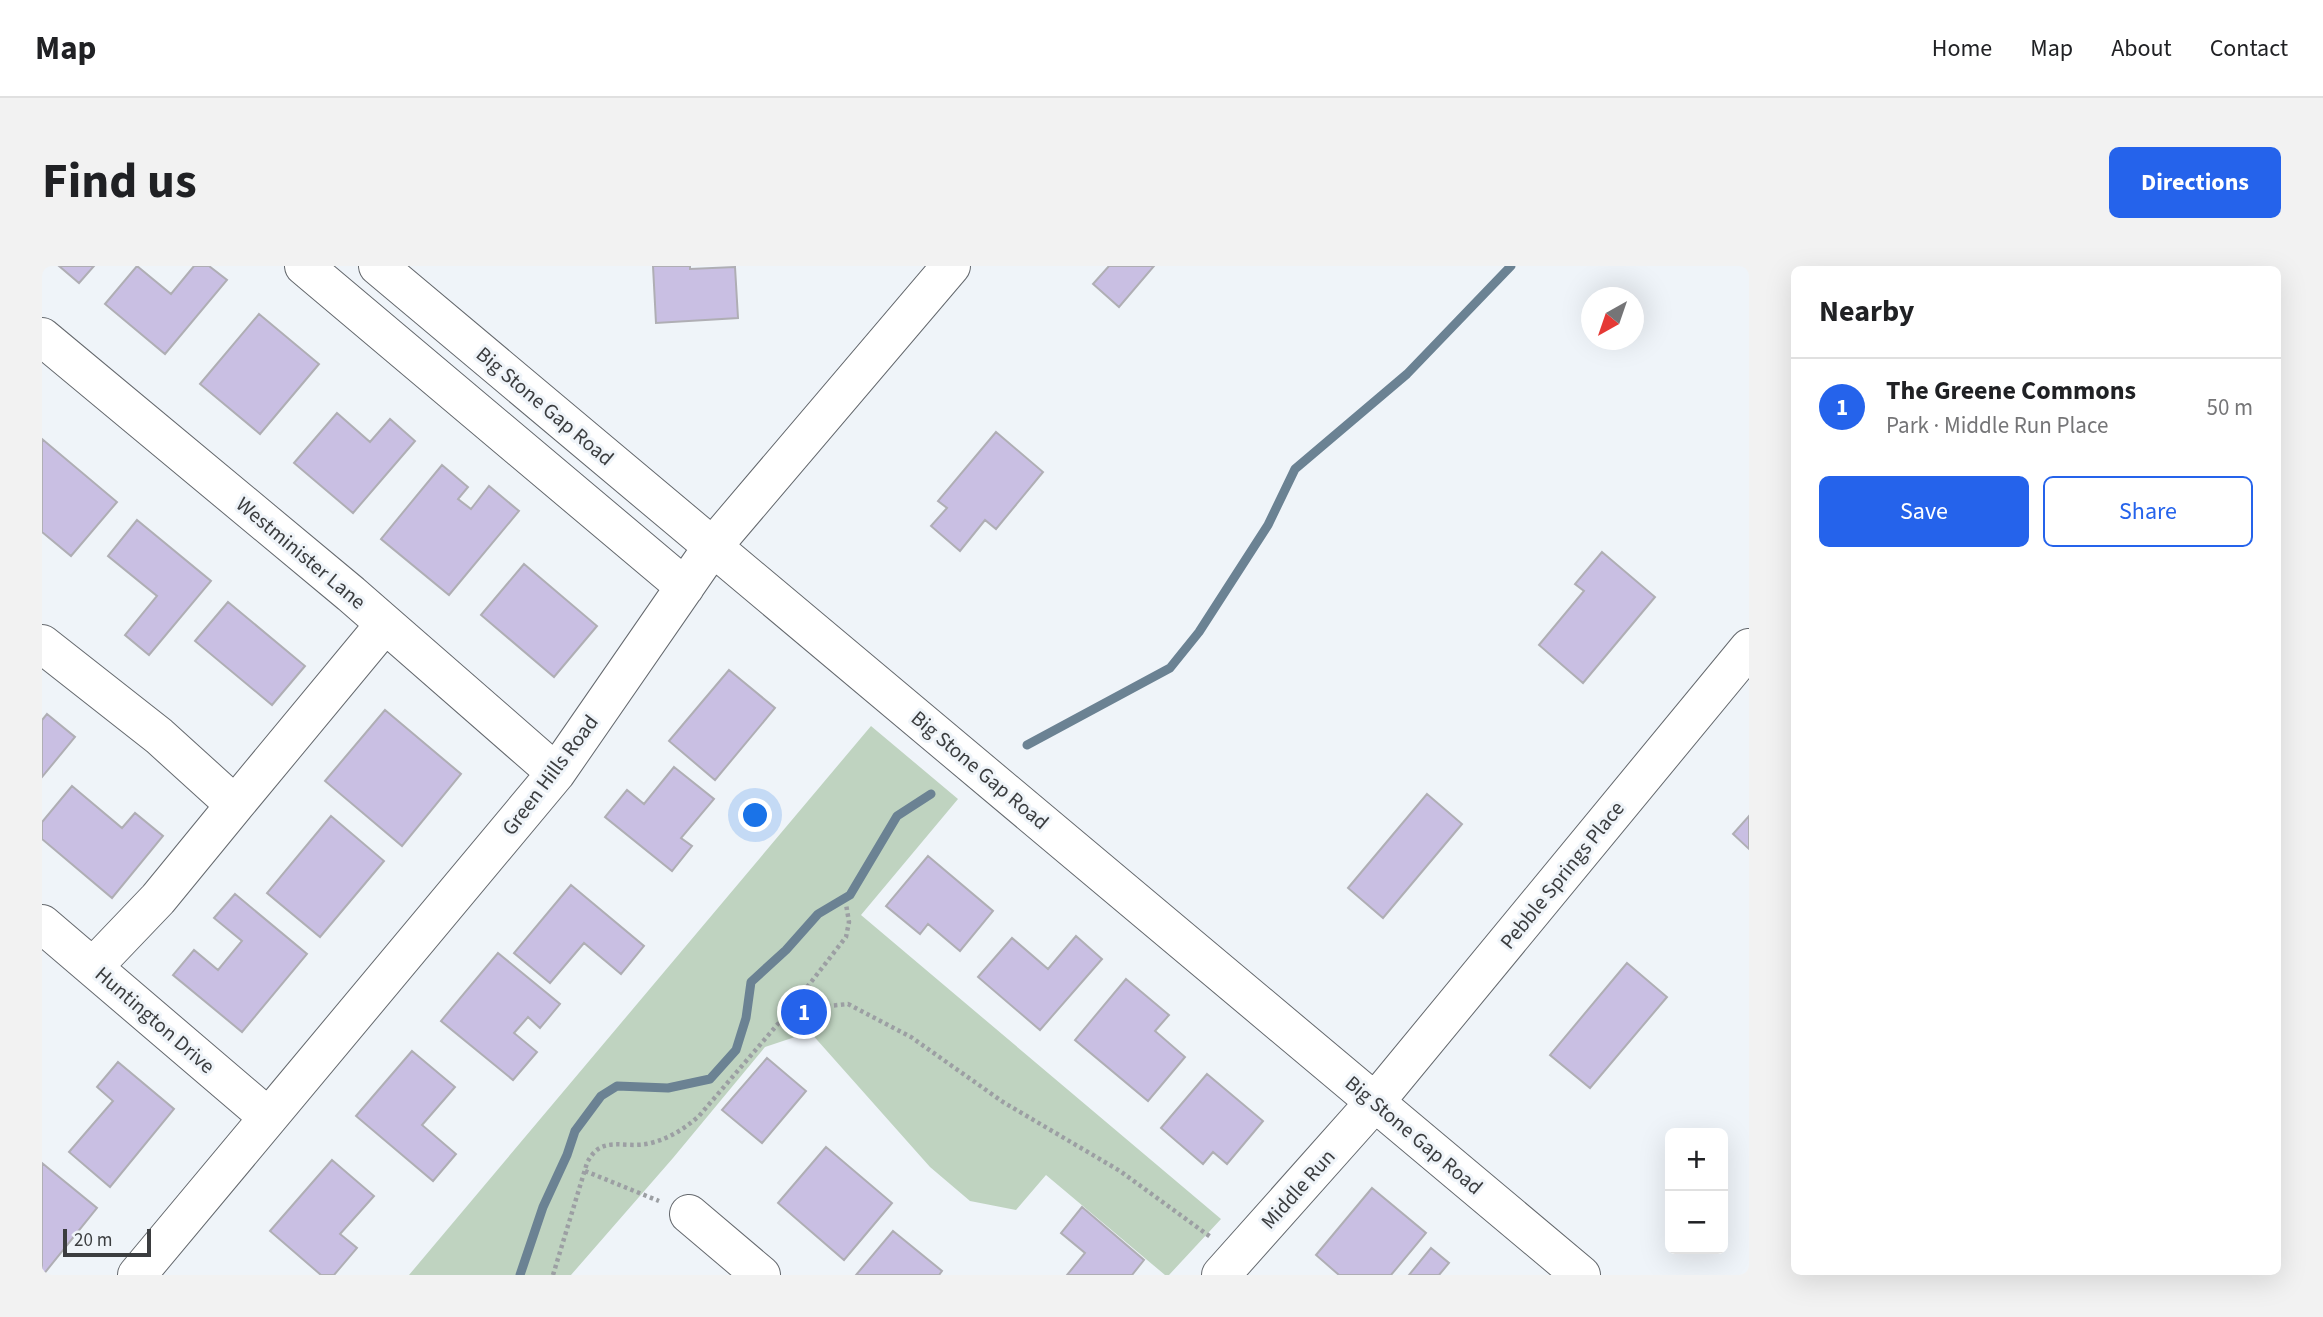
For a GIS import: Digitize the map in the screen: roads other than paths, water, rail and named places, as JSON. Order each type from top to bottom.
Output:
[{"type":"street","points":[[304,266],[685,587]]},
{"type":"street","name":"Big Stone Gap Road","points":[[378,266],[1581,1275]]},
{"type":"street","name":"Green Hills Road","points":[[137,1275],[556,773],[713,547],[951,266]]},
{"type":"street","name":"Westminister Lane","points":[[42,337],[385,624],[556,773]]},
{"type":"street","points":[[93,967],[158,899],[385,624]]},
{"type":"street","points":[[42,645],[159,736],[235,805]]},
{"type":"street","name":"Pebble Springs Place","points":[[1375,1102],[1749,648]]},
{"type":"street","name":"Huntington Drive","points":[[42,924],[268,1117]]},
{"type":"street","name":"Middle Run","points":[[1228,1267],[1375,1102]]},
{"type":"street","points":[[689,1214],[761,1275]]},
{"type":"waterway","points":[[1027,745],[1170,668],[1199,632],[1268,525],[1295,469],[1407,374],[1511,266]]},
{"type":"waterway","points":[[520,1275],[543,1207],[575,1131],[601,1096],[617,1086],[668,1088],[710,1079],[736,1050],[746,1018],[751,982],[786,950],[818,914],[850,895],[897,816],[931,794]]},
{"type":"place","name":"The Greene Commons","points":[[804,1012]]}]
